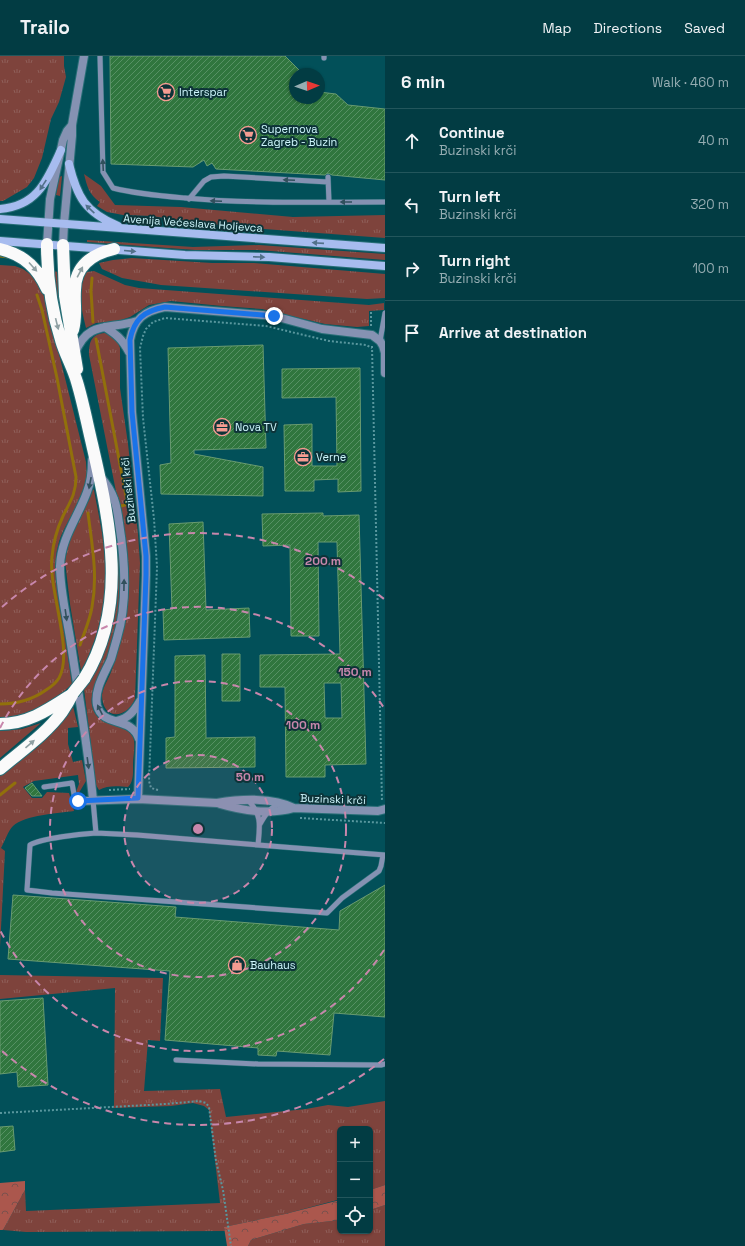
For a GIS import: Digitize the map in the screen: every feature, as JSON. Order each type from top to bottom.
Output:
[{"type":"highway","points":[[0,769],[54,722],[84,679],[96,654],[107,619],[113,582],[111,545],[99,474],[77,381],[61,339],[52,301],[48,279],[47,244]]},
{"type":"highway","points":[[63,245],[65,296],[77,368],[77,381]]},
{"type":"highway","points":[[0,249],[13,253],[26,260],[39,274],[52,301]]},
{"type":"highway","points":[[72,337],[76,317],[75,289],[78,274],[90,259],[103,252],[114,249]]},
{"type":"highway","points":[[0,724],[13,723],[33,717],[44,712],[73,693]]},
{"type":"main road","points":[[0,209],[24,203],[34,196],[46,181],[61,150]]},
{"type":"main road","points":[[69,164],[76,188],[84,204],[96,215],[124,228]]},
{"type":"main road","name":"Avenija Većeslava Holjevca","points":[[0,219],[385,248]]},
{"type":"main road","points":[[0,241],[199,256],[269,257],[385,266]]},
{"type":"street","points":[[63,245],[72,126],[84,56]]},
{"type":"street","points":[[47,244],[50,199],[64,140],[67,131],[72,126]]},
{"type":"street","points":[[75,354],[87,334],[96,328],[121,325],[137,321],[142,316],[157,308],[165,307],[274,316],[322,329],[372,335],[380,341],[383,346],[385,353],[385,373]]},
{"type":"street","name":"Buzinski krči","points":[[137,321],[131,333],[130,353],[134,436],[146,556],[146,595],[138,798]]},
{"type":"street","points":[[105,327],[118,335],[130,353]]},
{"type":"street","points":[[92,444],[92,471],[90,483],[83,502],[65,540],[60,566],[64,603],[93,800]]},
{"type":"street","points":[[99,474],[110,489],[115,501],[122,538],[124,588],[118,637],[99,685],[97,704],[102,715],[106,718],[132,727],[140,740]]},
{"type":"street","points":[[117,721],[130,715],[141,700]]},
{"type":"street","name":"Buzinski krči","points":[[78,801],[138,798],[217,803],[248,800],[282,803],[294,808],[378,811],[383,805]]},
{"type":"street","points":[[217,803],[238,809],[268,812],[278,812],[294,808]]},
{"type":"lane","points":[[100,56],[103,172],[113,188],[125,191],[189,199],[235,201],[385,202]]},
{"type":"lane","points":[[189,199],[204,181],[211,177],[224,176],[328,180],[329,202]]},
{"type":"lane","points":[[380,341],[383,317],[385,313]]},
{"type":"lane","points":[[44,786],[72,783],[75,800],[78,801]]},
{"type":"lane","points":[[93,800],[96,833]]},
{"type":"lane","points":[[248,800],[256,811],[260,824],[258,844]]},
{"type":"lane","points":[[260,824],[274,806],[282,803]]},
{"type":"lane","points":[[96,833],[258,844],[384,855],[379,871],[342,898],[327,913],[27,890],[30,845],[56,838],[96,833]]},
{"type":"lane","points":[[176,1060],[258,1064],[385,1064]]},
{"type":"path","points":[[371,312],[371,325]]},
{"type":"path","points":[[151,788],[149,782],[149,755],[153,691],[157,567],[154,519],[143,418],[140,348],[142,336],[153,322],[165,318],[266,326]]},
{"type":"path","points":[[372,348],[383,805]]},
{"type":"path","points":[[147,788],[158,790]]},
{"type":"path","points":[[106,790],[127,789]]},
{"type":"path","points":[[294,818],[385,823]]},
{"type":"path","points":[[0,1113],[199,1101],[206,1103],[211,1114],[216,1161],[231,1246]]},
{"type":"green space","points":[[0,56],[64,56],[66,77],[59,102],[51,119],[42,158],[34,178],[27,187],[3,201],[0,201]]},
{"type":"green space","points":[[84,174],[101,186],[115,205],[181,207],[293,217],[385,215],[385,238],[239,227],[107,212],[97,206],[100,202],[91,193],[87,186]]},
{"type":"green space","points":[[62,176],[60,196],[56,195],[59,177]]},
{"type":"green space","points":[[87,240],[193,247],[259,245],[385,254],[385,260],[258,250],[195,250],[87,242]]},
{"type":"green space","points":[[132,258],[212,263],[254,263],[385,274],[385,298],[367,299],[161,285],[122,278],[102,269],[99,263]]},
{"type":"green space","points":[[0,265],[15,266],[23,269],[34,277],[45,298],[86,462],[87,477],[82,495],[64,529],[56,558],[56,577],[72,684],[48,706],[27,716],[0,720]]},
{"type":"green space","points":[[53,271],[58,272],[59,300],[56,301]]},
{"type":"green space","points":[[94,271],[125,285],[139,288],[369,305],[384,303],[384,310],[369,311],[369,326],[357,327],[325,324],[262,309],[171,301],[149,305],[130,317],[118,321],[96,323],[86,328],[81,306],[81,293],[83,279],[86,272]]},
{"type":"green space","points":[[105,333],[114,338],[120,348],[120,388],[128,444],[140,563],[135,699],[131,706],[121,714],[110,713],[106,709],[103,703],[102,695],[114,663],[122,633],[127,607],[129,581],[126,542],[89,355],[90,343],[94,337]]},
{"type":"green space","points":[[93,489],[104,543],[106,584],[104,604],[97,634],[81,671],[70,604],[65,561],[69,541]]},
{"type":"green space","points":[[119,548],[120,594],[116,628],[93,693],[92,705],[99,718],[129,732],[133,737],[133,776],[128,787],[117,786],[102,788],[99,790],[96,785],[84,689],[103,653],[114,617],[117,603]]},
{"type":"green space","points":[[73,706],[78,727],[68,728],[68,744],[73,762],[82,760],[86,781],[77,796],[76,792],[79,784],[78,775],[34,781],[23,787],[32,798],[42,798],[47,792],[69,793],[74,811],[42,815],[25,819],[13,826],[8,833],[1,848],[5,851],[0,947],[0,774],[56,725]]},
{"type":"green space","points":[[41,723],[0,758],[0,731],[22,729]]},
{"type":"green space","points":[[0,975],[163,978],[160,1041],[148,1040],[144,1091],[220,1089],[226,1117],[306,1109],[328,1105],[348,1107],[385,1101],[385,1185],[373,1189],[373,1126],[337,1126],[337,1200],[285,1214],[224,1227],[225,1231],[26,1232],[3,1230],[25,1190],[26,1211],[220,1203],[209,1110],[204,1106],[193,1103],[171,1106],[114,1108],[115,988],[0,999]]},
{"type":"green space","points":[[25,1181],[25,1190],[3,1230],[0,1230],[0,1183]]},
{"type":"green space","points":[[385,1185],[385,1205],[373,1209],[373,1198],[373,1189]]},
{"type":"green space","points":[[337,1201],[337,1220],[304,1224],[251,1240],[248,1246],[227,1246],[224,1227]]},
{"type":"green space","points":[[385,1205],[385,1246],[248,1246],[251,1240],[304,1224],[337,1220],[337,1234],[373,1234],[373,1209]]},
{"type":"building","name":"Supernova Zagreb - Buzin","points":[[110,56],[285,56],[297,68],[289,68],[289,104],[325,104],[325,93],[336,94],[348,105],[385,109],[385,180],[332,175],[328,173],[325,175],[216,169],[212,163],[207,166],[204,160],[193,167],[111,164]]},
{"type":"building","points":[[263,345],[266,448],[194,450],[194,454],[263,467],[263,496],[161,494],[160,465],[171,463],[168,348]]},
{"type":"building","points":[[360,368],[361,491],[338,492],[338,479],[314,480],[314,491],[285,491],[284,425],[312,424],[312,466],[337,466],[336,397],[282,398],[282,369]]},
{"type":"building","points":[[323,513],[323,516],[359,515],[366,764],[325,765],[325,777],[286,777],[285,687],[260,687],[260,655],[340,654],[337,542],[318,542],[319,636],[291,636],[290,545],[263,546],[262,514]],"holes":[[[324,683],[341,683],[342,718],[325,718]]]},
{"type":"building","points":[[203,522],[206,610],[249,608],[250,637],[164,640],[163,610],[172,609],[169,524]]},
{"type":"building","points":[[222,654],[240,654],[240,701],[222,701]]},
{"type":"building","points":[[205,655],[206,738],[255,737],[255,767],[166,768],[166,738],[175,737],[175,656]]},
{"type":"building","points":[[32,783],[42,796],[32,796],[25,788]]},
{"type":"building","name":"Bauhaus","points":[[385,885],[385,1017],[334,1013],[330,1055],[277,1051],[276,1056],[258,1055],[258,1048],[165,1040],[170,971],[8,959],[13,895],[176,907],[175,917],[339,930],[340,911]]},
{"type":"building","points":[[43,998],[48,1085],[18,1087],[17,1072],[0,1074],[0,1001]]},
{"type":"building","points":[[13,1126],[15,1150],[0,1152],[0,1127]]},
{"type":"waterway","points":[[0,256],[8,257]]},
{"type":"waterway","points":[[92,278],[91,291],[93,322]]},
{"type":"waterway","points":[[0,704],[24,701],[41,693],[56,682],[63,666],[64,652],[54,586],[52,557],[57,531],[74,493],[76,477],[57,378],[42,310],[37,295]]},
{"type":"waterway","points":[[96,339],[127,501],[125,505],[121,506]]},
{"type":"waterway","points":[[80,645],[91,612],[94,595],[94,560],[88,513]]},
{"type":"waterway","points":[[0,795],[15,783]]},
{"type":"place","name":"Interspar","points":[[166,92]]},
{"type":"place","name":"Supernova Zagreb - Buzin","points":[[248,135]]},
{"type":"place","name":"Nova TV","points":[[222,427]]},
{"type":"place","name":"Verne","points":[[303,457]]},
{"type":"place","name":"Bauhaus","points":[[237,965]]},
{"type":"route","points":[[78,801],[138,798],[146,595],[146,556],[132,412],[131,333],[137,321],[142,316],[157,308],[165,307],[274,316]]}]
